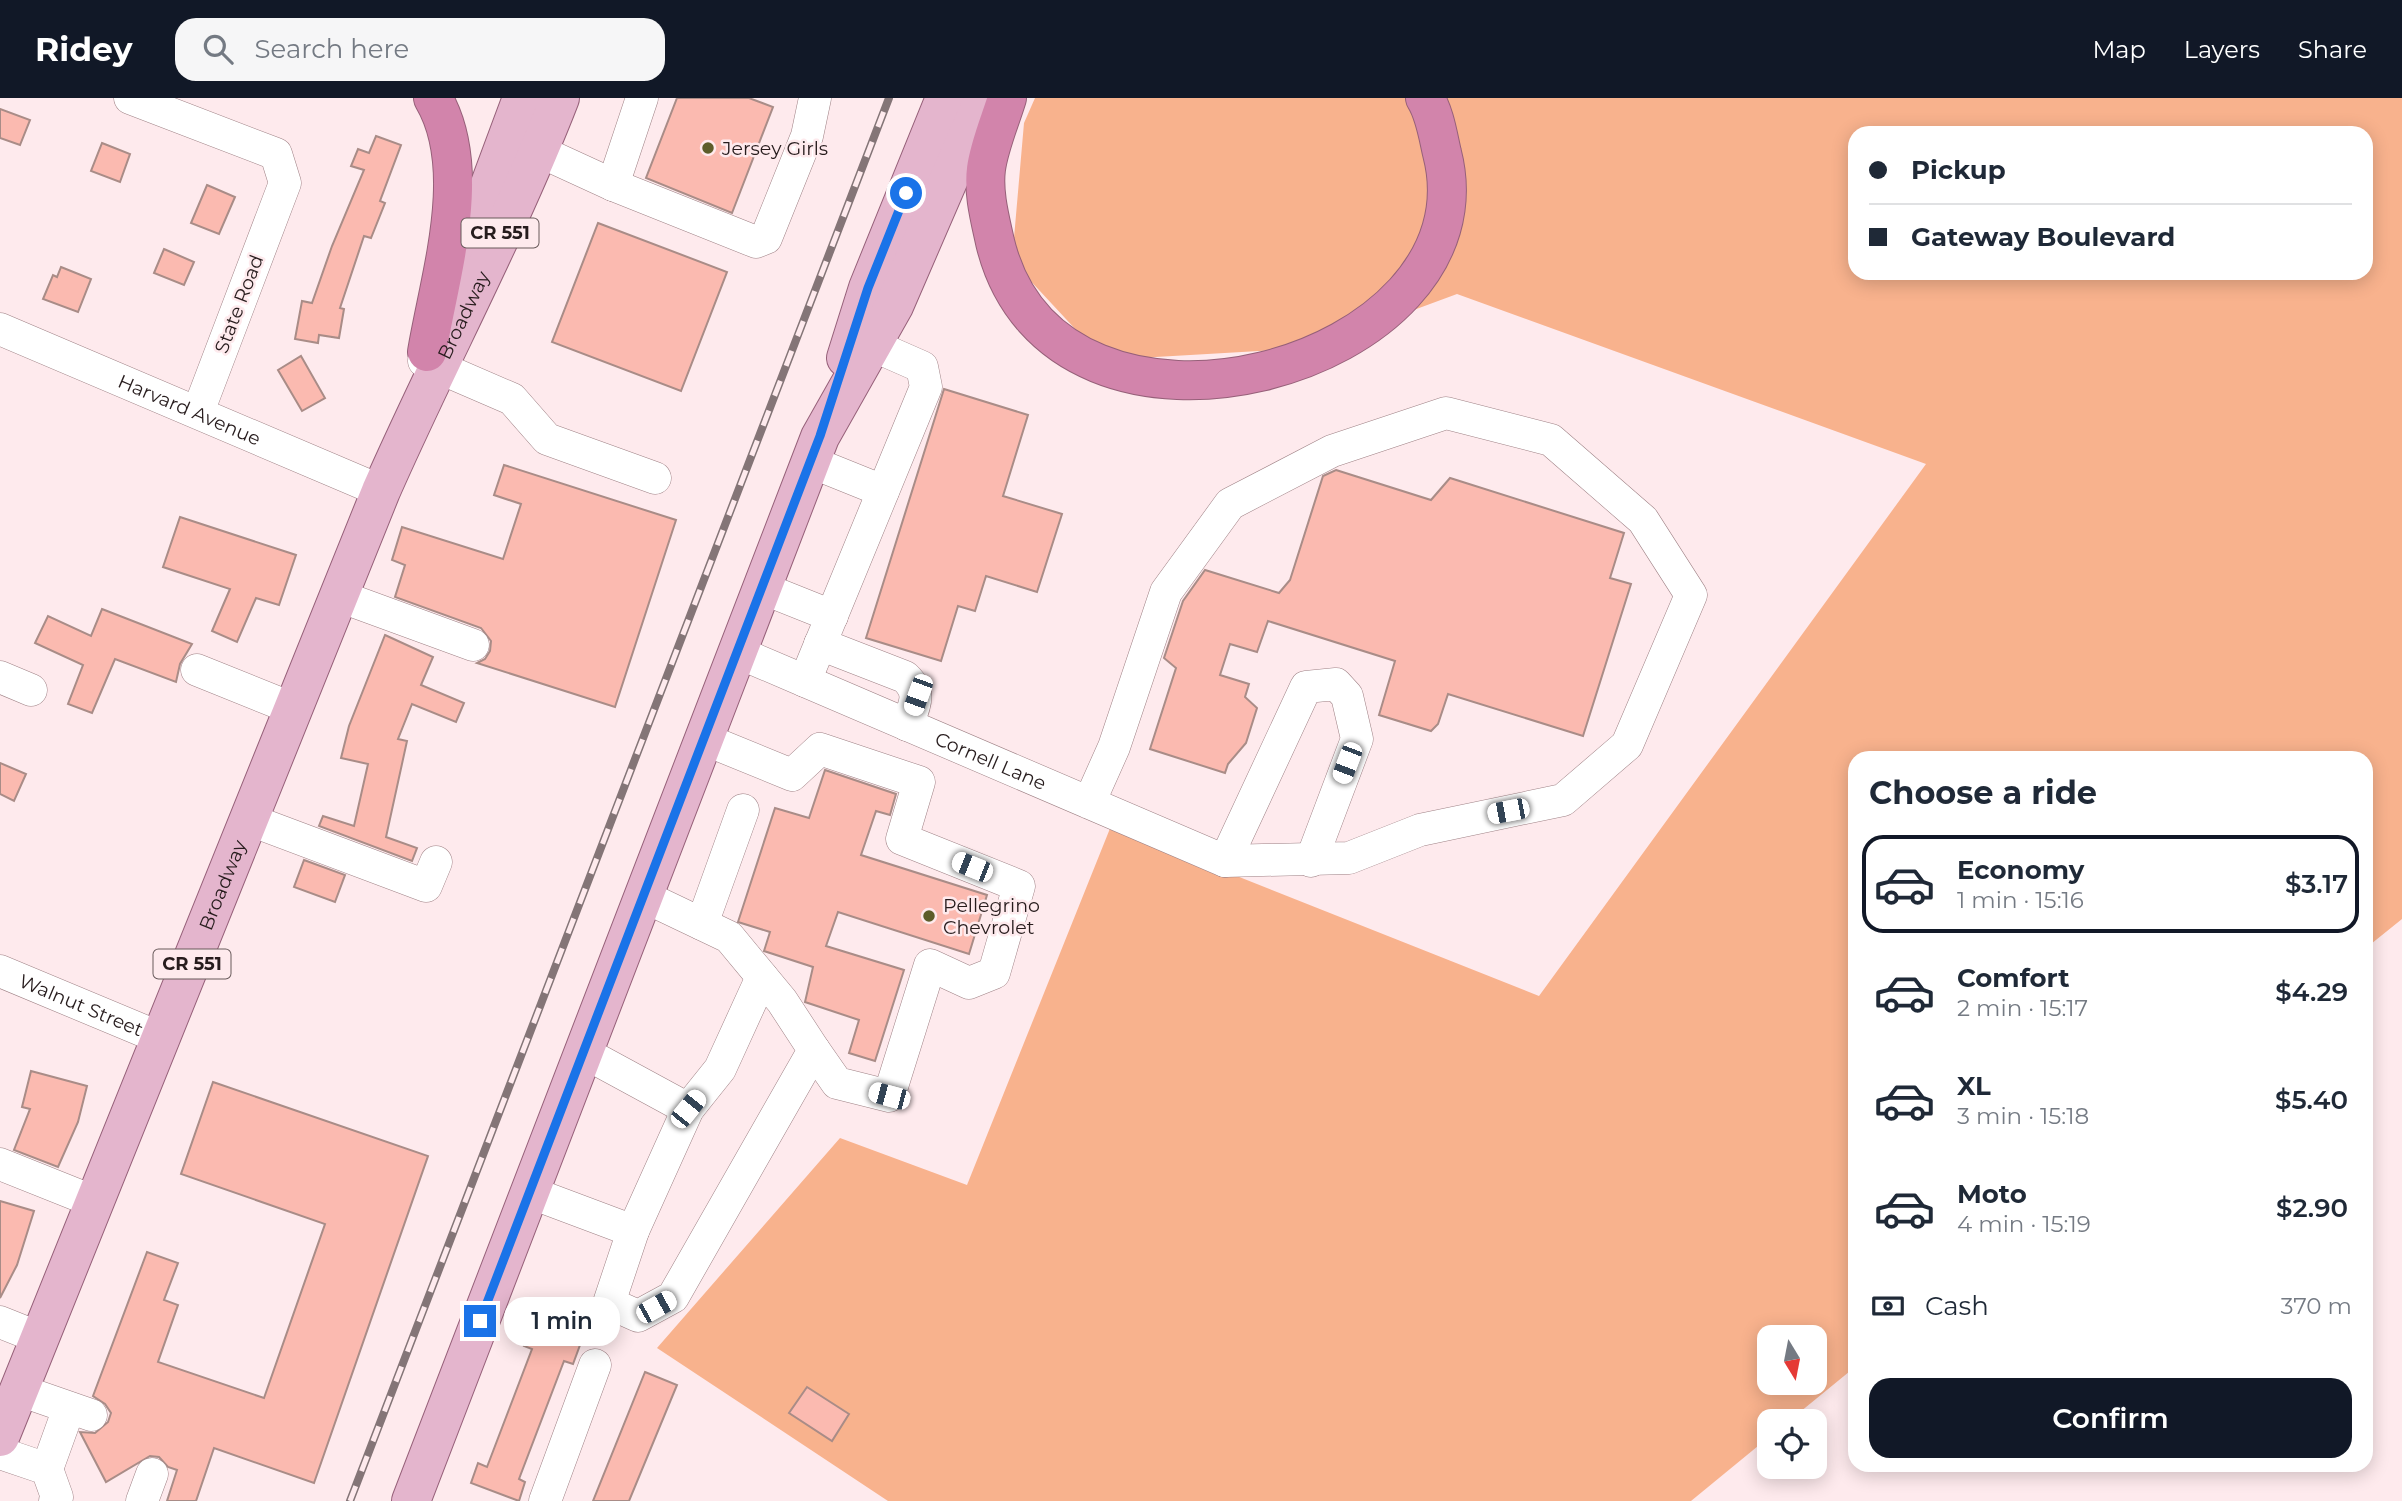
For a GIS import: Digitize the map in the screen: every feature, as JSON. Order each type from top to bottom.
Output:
[{"type":"highway","points":[[429,360],[454,186],[449,136],[433,98]]},
{"type":"highway","points":[[1007,98],[986,169],[988,213],[1000,263],[1020,305],[1048,335],[1098,364],[1132,376],[1168,381],[1245,377],[1279,367],[1370,325],[1413,283],[1433,255],[1445,222],[1448,190],[1445,164],[1425,98]]},
{"type":"main road","name":"Broadway","points":[[0,1437],[382,491],[522,98]]},
{"type":"main road","name":"Broadway","points":[[429,360],[539,152],[560,98]]},
{"type":"main road","points":[[411,1501],[816,449],[868,288],[945,98]]},
{"type":"main road","points":[[816,449],[894,306],[984,98]]},
{"type":"street","name":"State Road","points":[[130,98],[276,154],[285,183],[198,412]]},
{"type":"street","points":[[613,185],[642,98]]},
{"type":"street","points":[[539,152],[613,185],[756,242],[762,241],[766,238],[807,136],[815,98]]},
{"type":"street","name":"Harvard Avenue","points":[[0,329],[382,491]]},
{"type":"street","points":[[805,681],[926,387],[922,367],[872,345]]},
{"type":"street","points":[[429,360],[512,399],[547,439],[654,478]]},
{"type":"street","points":[[1089,803],[1114,747],[1166,592],[1230,504],[1332,451],[1446,413],[1551,440],[1643,520],[1690,595],[1627,745],[1563,800],[1420,830],[1349,858],[1311,861],[1224,862],[1306,687],[1336,684],[1347,696],[1357,739],[1311,861]]},
{"type":"street","points":[[816,449],[883,491]]},
{"type":"street","points":[[762,588],[832,616]]},
{"type":"street","points":[[340,596],[474,645]]},
{"type":"street","points":[[820,644],[905,677],[915,687],[918,695],[907,725]]},
{"type":"street","name":"Cornell Lane","points":[[737,652],[1224,862]]},
{"type":"street","points":[[197,670],[294,709]]},
{"type":"street","points":[[0,677],[31,690]]},
{"type":"street","points":[[643,896],[729,937],[762,977],[837,1083],[889,1096],[930,965],[969,983],[994,973],[1019,886],[902,839],[919,782],[820,749],[792,775],[704,739]]},
{"type":"street","points":[[702,924],[743,810]]},
{"type":"street","points":[[250,820],[426,886],[436,862]]},
{"type":"street","name":"Walnut Street","points":[[0,971],[163,1038]]},
{"type":"street","points":[[762,977],[720,1069],[688,1109],[633,1231],[609,1303],[638,1316],[673,1297],[814,1050]]},
{"type":"street","points":[[583,1052],[688,1109]]},
{"type":"street","points":[[0,1164],[95,1202]]},
{"type":"street","points":[[529,1192],[633,1231]]},
{"type":"street","points":[[0,1322],[40,1338]]},
{"type":"street","points":[[545,1501],[595,1365]]},
{"type":"street","points":[[19,1390],[80,1412],[47,1469],[57,1497],[55,1501]]},
{"type":"street","points":[[0,1452],[47,1469]]},
{"type":"shaded area","points":[[1035,98],[2402,98],[2402,919],[2373,942],[2373,751],[1848,751],[1848,1373],[1827,1390],[1827,1325],[1757,1325],[1757,1395],[1821,1395],[1804,1409],[1757,1409],[1757,1447],[1691,1501],[888,1501],[657,1348],[840,1138],[967,1185],[1111,826],[1539,996],[1926,464],[1457,294],[1311,348],[1104,360],[1012,261],[1024,123]]},
{"type":"building","name":"Jersey Girls","points":[[677,98],[749,98],[773,107],[732,213],[646,178]]},
{"type":"building","points":[[0,109],[30,120],[20,145],[0,138]]},
{"type":"building","points":[[376,136],[401,145],[380,201],[385,203],[371,238],[364,236],[340,308],[344,309],[339,338],[319,335],[318,343],[295,339],[302,301],[312,303],[332,246],[364,170],[351,166],[358,149],[369,153]]},
{"type":"building","points":[[102,143],[130,154],[120,182],[91,171]]},
{"type":"building","points":[[207,185],[235,197],[219,234],[191,223]]},
{"type":"building","points":[[598,223],[727,272],[681,391],[552,342]]},
{"type":"building","points":[[164,249],[194,262],[184,285],[154,273]]},
{"type":"building","points":[[61,267],[91,279],[78,312],[43,299],[53,275],[57,277]]},
{"type":"building","points":[[301,356],[325,398],[302,411],[278,370]]},
{"type":"building","points":[[944,389],[1028,415],[1003,496],[1062,514],[1037,592],[986,576],[975,611],[958,606],[941,661],[866,638]]},
{"type":"building","points":[[504,465],[676,520],[615,707],[477,663],[485,659],[490,651],[491,641],[481,628],[395,597],[405,565],[392,560],[402,527],[503,559],[521,504],[494,495]]},
{"type":"building","points":[[1336,470],[1431,500],[1450,478],[1624,533],[1610,578],[1631,584],[1583,736],[1448,694],[1438,724],[1431,731],[1379,715],[1395,661],[1268,621],[1257,652],[1230,644],[1220,675],[1249,684],[1245,697],[1257,708],[1246,743],[1228,764],[1225,773],[1150,749],[1176,668],[1164,658],[1183,601],[1205,570],[1279,593],[1290,580],[1323,476]]},
{"type":"building","points":[[180,517],[296,555],[279,605],[256,598],[237,642],[212,631],[230,589],[163,567]]},
{"type":"building","points":[[102,609],[192,644],[180,664],[176,682],[115,659],[92,713],[68,704],[83,665],[35,643],[48,616],[91,636]]},
{"type":"building","points":[[385,635],[433,657],[421,685],[464,703],[456,722],[412,704],[398,739],[407,741],[386,837],[417,848],[412,861],[319,826],[323,816],[354,826],[368,764],[341,758],[349,726]]},
{"type":"building","points":[[0,763],[26,774],[14,801],[0,794]]},
{"type":"building","points":[[825,770],[896,794],[890,815],[876,811],[861,855],[987,895],[969,954],[838,912],[826,946],[904,970],[875,1061],[849,1053],[859,1020],[805,1002],[813,967],[764,951],[770,932],[738,922],[775,808],[809,818]]},
{"type":"building","points":[[304,860],[345,875],[335,902],[294,887]]},
{"type":"building","points":[[31,1071],[87,1086],[78,1122],[58,1167],[14,1150],[30,1109],[22,1107]]},
{"type":"building","points":[[213,1082],[428,1156],[314,1483],[214,1448],[196,1501],[167,1501],[177,1470],[168,1467],[159,1457],[150,1456],[106,1482],[80,1432],[95,1433],[108,1422],[111,1413],[105,1404],[93,1396],[147,1252],[178,1263],[164,1300],[178,1305],[158,1362],[264,1398],[325,1224],[181,1174]]},
{"type":"building","points":[[0,1201],[34,1211],[17,1265],[0,1298]]},
{"type":"building","points":[[531,1327],[580,1345],[573,1364],[564,1361],[519,1479],[525,1482],[519,1501],[471,1483],[478,1463],[487,1467],[532,1349],[524,1346]]},
{"type":"building","points":[[645,1372],[677,1385],[629,1501],[593,1501]]},
{"type":"building","points":[[807,1387],[849,1414],[832,1441],[789,1413]]},
{"type":"railway","points":[[350,1501],[889,98]]},
{"type":"place","name":"Jersey Girls","points":[[708,148]]},
{"type":"place","name":"Pellegrino Chevrolet","points":[[929,916]]},
{"type":"route","points":[[480,1321],[820,436],[868,288],[906,193]]}]
